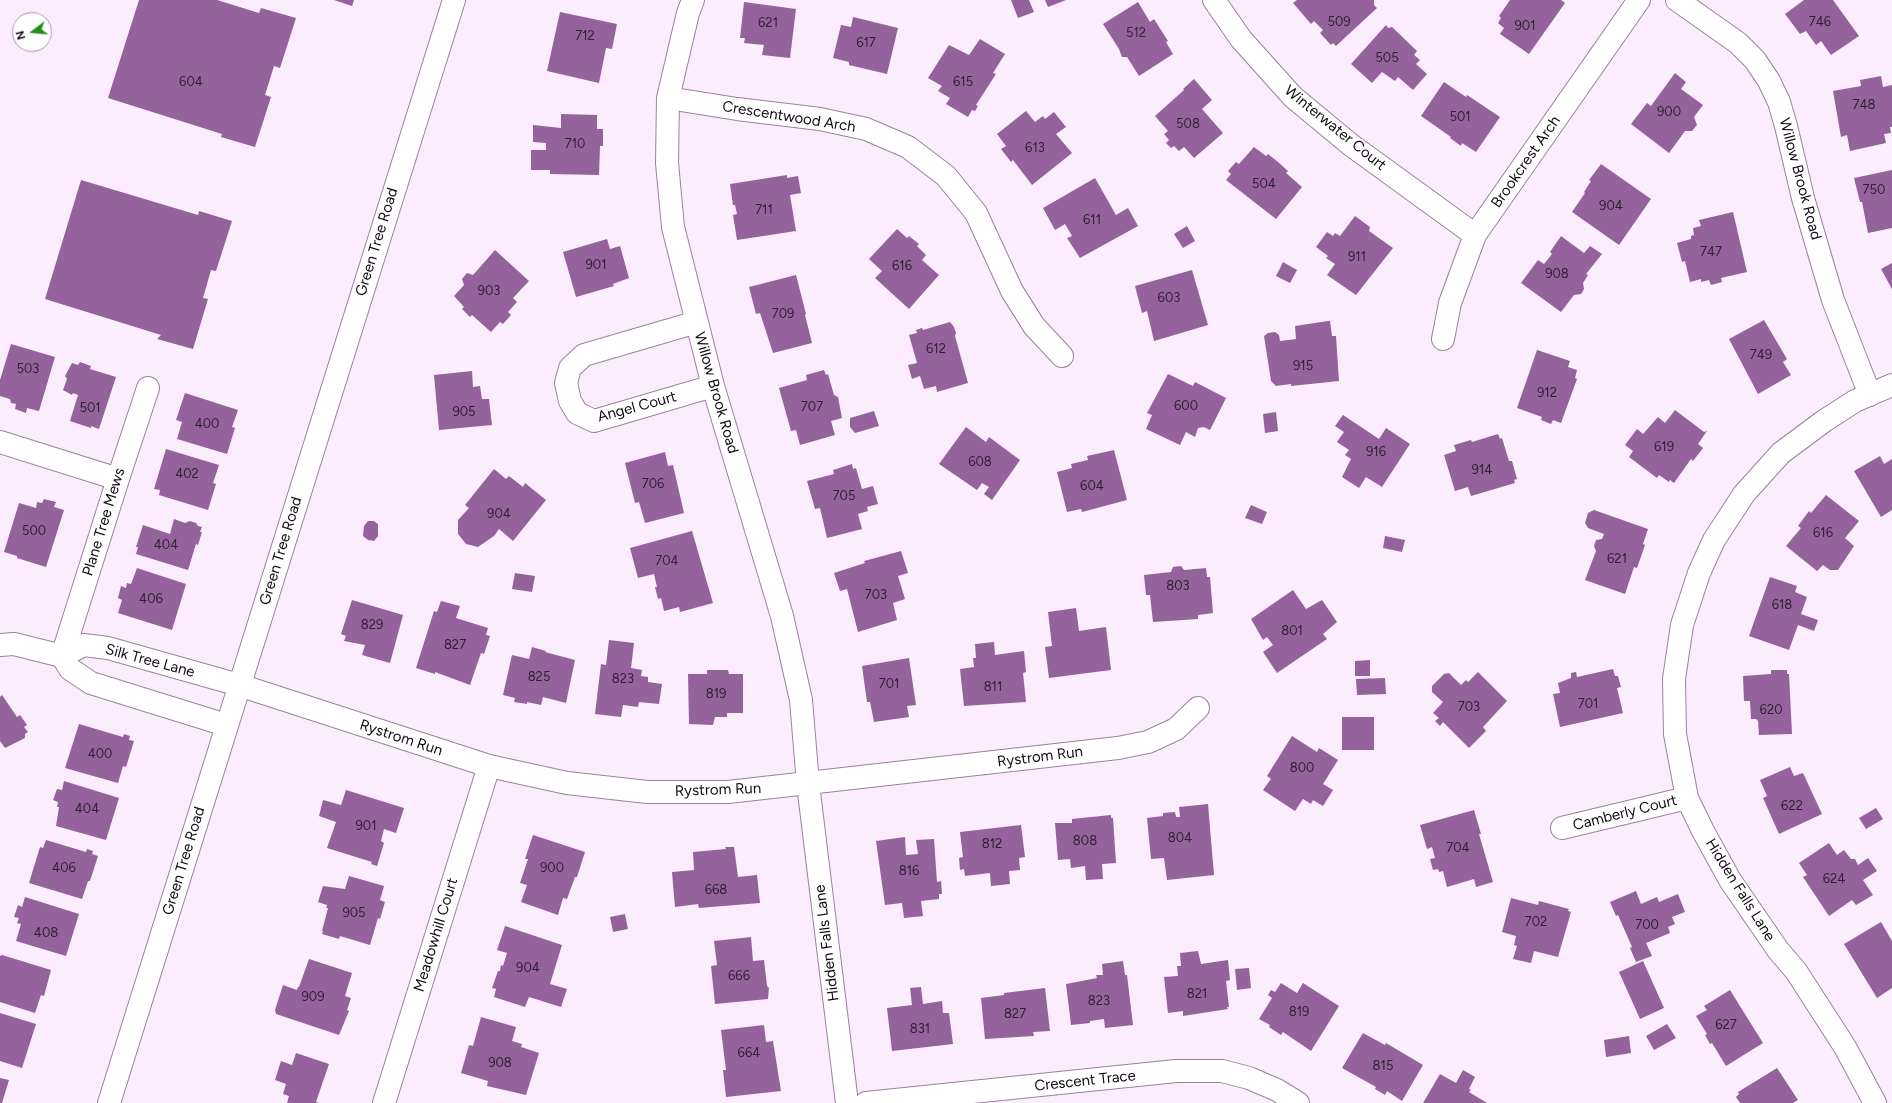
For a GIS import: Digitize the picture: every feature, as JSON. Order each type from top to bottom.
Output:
[{"type":"street","name":"Green Tree Road","points":[[109,1103],[454,0]]},
{"type":"street","name":"Willow Brook Road","points":[[693,0],[688,13],[668,98],[666,163],[672,227],[713,386],[782,616],[801,700],[808,784]]},
{"type":"street","name":"Winterwater Court","points":[[1214,0],[1241,39],[1293,97],[1352,145],[1475,235]]},
{"type":"street","name":"Brookcrest Arch","points":[[1443,339],[1450,303],[1475,235],[1639,0]]},
{"type":"street","name":"Willow Brook Road","points":[[1677,0],[1738,43],[1755,60],[1769,81],[1779,102],[1803,198],[1833,300],[1870,395]]},
{"type":"street","name":"Crescentwood Arch","points":[[668,98],[737,109],[820,119],[866,129],[908,147],[946,176],[976,213],[1012,291],[1034,326],[1062,356]]},
{"type":"street","name":"Angel Court","points":[[697,322],[584,355],[570,368],[566,383],[570,401],[577,413],[594,421],[713,386]]},
{"type":"street","name":"Hidden Falls Lane","points":[[1875,1103],[1845,1047],[1796,971],[1778,950],[1730,880],[1687,798],[1675,734],[1674,679],[1682,625],[1699,573],[1714,540],[1744,494],[1781,453],[1824,421],[1856,401],[1892,385]]},
{"type":"street","name":"Plane Tree Mews","points":[[62,656],[148,388]]},
{"type":"street","points":[[0,442],[118,479]]},
{"type":"street","points":[[0,645],[14,644],[62,656],[70,669],[91,683],[226,725]]},
{"type":"street","name":"Silk Tree Lane","points":[[62,656],[84,645],[108,648],[239,685]]},
{"type":"street","name":"Rystrom Run","points":[[239,685],[489,766],[567,783],[647,792],[728,792],[1118,748],[1148,742],[1176,729],[1198,708]]},
{"type":"street","name":"Meadowhill Court","points":[[384,1103],[489,766]]},
{"type":"street","name":"Hidden Falls Lane","points":[[808,784],[847,1103]]},
{"type":"street","name":"Camberly Court","points":[[1562,828],[1687,798]]},
{"type":"street","name":"Crescent Trace","points":[[866,1103],[1176,1072],[1222,1071],[1249,1078],[1270,1087],[1298,1103]]},
{"type":"building","points":[[139,0],[217,0],[259,13],[261,8],[296,18],[280,68],[274,66],[265,95],[271,97],[255,147],[221,137],[222,134],[108,98]]},
{"type":"building","points":[[334,0],[354,0],[352,6]]},
{"type":"building","points":[[1011,0],[1029,0],[1034,12],[1018,18]]},
{"type":"building","points":[[1045,0],[1066,0],[1048,7]]},
{"type":"building","points":[[1297,0],[1374,0],[1374,5],[1377,8],[1336,46],[1333,43],[1331,45],[1320,33],[1323,30],[1314,21],[1311,24],[1293,3]]},
{"type":"building","points":[[1510,0],[1561,0],[1565,3],[1529,54],[1500,34],[1504,28],[1498,23],[1501,18],[1499,16]]},
{"type":"building","points":[[1804,0],[1833,0],[1859,36],[1831,55],[1821,41],[1816,45],[1806,31],[1800,34],[1785,14]]},
{"type":"building","points":[[744,2],[796,9],[790,58],[762,55],[764,45],[744,43],[745,38],[740,38]]},
{"type":"building","points":[[1138,2],[1150,22],[1154,19],[1168,41],[1166,42],[1173,54],[1139,76],[1127,57],[1122,57],[1119,49],[1103,24]]},
{"type":"building","points":[[560,12],[617,24],[612,49],[606,48],[599,83],[547,71]]},
{"type":"building","points":[[853,17],[898,28],[887,74],[849,65],[849,62],[833,58],[841,25],[851,27]]},
{"type":"building","points":[[1386,25],[1388,28],[1392,27],[1417,51],[1414,55],[1420,60],[1416,64],[1427,74],[1413,90],[1398,77],[1395,81],[1382,72],[1372,83],[1351,64]]},
{"type":"building","points":[[980,39],[1005,54],[993,73],[996,74],[976,105],[978,106],[975,111],[972,110],[968,117],[946,104],[950,98],[938,91],[942,86],[928,78],[949,45],[969,55]]},
{"type":"building","points":[[1675,73],[1686,82],[1681,89],[1703,105],[1694,117],[1697,125],[1692,131],[1685,131],[1669,153],[1631,124],[1647,103],[1651,106]]},
{"type":"building","points":[[1881,76],[1883,87],[1892,85],[1891,133],[1884,134],[1886,143],[1850,151],[1847,135],[1841,137],[1833,91],[1861,86],[1860,80]]},
{"type":"building","points":[[1194,79],[1212,100],[1202,109],[1223,133],[1194,158],[1184,147],[1179,151],[1174,146],[1171,148],[1166,143],[1169,140],[1164,134],[1168,131],[1155,116]]},
{"type":"building","points":[[1444,82],[1500,117],[1476,152],[1462,143],[1461,146],[1421,116]]},
{"type":"building","points":[[1026,111],[1035,122],[1043,116],[1045,119],[1054,112],[1066,127],[1056,134],[1072,153],[1032,185],[1013,160],[1011,162],[1001,149],[1006,146],[997,134]]},
{"type":"building","points":[[561,114],[597,115],[597,129],[603,129],[603,146],[600,146],[599,175],[550,174],[550,170],[531,170],[531,150],[546,150],[546,143],[533,142],[533,125],[561,128]]},
{"type":"building","points":[[1254,147],[1266,156],[1268,154],[1278,162],[1288,171],[1286,173],[1302,187],[1276,219],[1226,180],[1231,174],[1228,171],[1236,162],[1239,164]]},
{"type":"building","points":[[1601,164],[1651,199],[1619,245],[1572,212],[1585,193],[1584,192],[1591,181],[1589,180]]},
{"type":"building","points":[[1892,170],[1892,228],[1868,233],[1862,202],[1860,202],[1854,178]]},
{"type":"building","points":[[787,175],[787,178],[798,176],[801,193],[790,195],[796,231],[737,240],[733,215],[737,214],[735,205],[733,205],[730,184]]},
{"type":"building","points":[[1095,178],[1116,215],[1128,208],[1138,226],[1080,258],[1067,238],[1072,236],[1065,224],[1055,230],[1043,208]]},
{"type":"building","points":[[81,180],[198,215],[199,211],[232,221],[216,271],[211,270],[203,298],[208,299],[193,349],[157,339],[161,335],[45,299]]},
{"type":"building","points":[[1733,212],[1747,272],[1721,278],[1722,282],[1711,285],[1709,280],[1701,282],[1701,279],[1690,282],[1685,261],[1682,262],[1677,243],[1691,239],[1691,236],[1694,235],[1693,228],[1701,226],[1699,220]]},
{"type":"building","points":[[1355,216],[1370,227],[1369,231],[1393,248],[1356,295],[1327,275],[1335,264],[1326,258],[1328,256],[1316,247],[1327,232],[1333,236],[1335,233],[1340,236]]},
{"type":"building","points":[[1187,226],[1195,241],[1183,248],[1174,234]]},
{"type":"building","points":[[897,229],[907,238],[909,236],[919,244],[917,246],[926,255],[922,260],[939,275],[909,309],[875,278],[882,271],[869,259]]},
{"type":"building","points":[[1561,236],[1584,253],[1590,246],[1602,254],[1586,274],[1588,275],[1583,283],[1584,289],[1581,294],[1574,295],[1561,312],[1521,283],[1538,260],[1544,264],[1552,254],[1550,252]]},
{"type":"building","points":[[607,239],[610,249],[620,246],[629,278],[613,284],[614,286],[576,297],[563,252]]},
{"type":"building","points":[[495,250],[529,281],[513,298],[517,302],[508,312],[511,315],[503,324],[500,322],[491,332],[472,315],[470,317],[462,309],[464,307],[454,296],[464,285],[462,279],[467,273],[473,275]]},
{"type":"building","points":[[1283,262],[1297,270],[1290,283],[1276,276]]},
{"type":"building","points":[[1892,263],[1892,289],[1881,269]]},
{"type":"building","points":[[1192,270],[1208,325],[1154,341],[1147,311],[1142,313],[1135,286]]},
{"type":"building","points":[[796,275],[812,343],[773,353],[760,313],[756,314],[749,287]]},
{"type":"building","points":[[1764,320],[1787,359],[1783,362],[1791,375],[1758,394],[1729,339]]},
{"type":"building","points":[[1330,321],[1332,336],[1336,336],[1339,381],[1276,386],[1271,381],[1264,336],[1268,333],[1275,332],[1279,335],[1280,341],[1296,339],[1295,326]]},
{"type":"building","points":[[950,322],[956,333],[955,336],[968,383],[937,392],[936,386],[924,389],[920,376],[912,379],[908,365],[917,363],[909,335],[917,333],[916,330],[922,328],[923,330]]},
{"type":"building","points":[[11,344],[55,357],[39,411],[27,408],[26,413],[15,409],[16,404],[11,403],[10,399],[0,396],[0,380]]},
{"type":"building","points":[[1537,350],[1570,361],[1568,367],[1577,370],[1575,378],[1577,379],[1561,423],[1553,420],[1551,424],[1541,420],[1542,417],[1517,408]]},
{"type":"building","points":[[80,362],[91,366],[90,369],[116,377],[99,429],[70,421],[78,395],[73,393],[72,395],[63,390],[67,379],[65,376],[72,363],[78,365]]},
{"type":"building","points":[[824,370],[826,375],[828,374],[834,395],[838,397],[842,418],[831,421],[835,435],[800,445],[796,430],[791,431],[779,388],[807,380],[806,375]]},
{"type":"building","points":[[472,371],[473,387],[480,386],[482,399],[489,399],[492,425],[439,430],[434,375]]},
{"type":"building","points":[[1168,374],[1193,386],[1195,382],[1226,398],[1210,430],[1204,427],[1198,428],[1195,437],[1186,432],[1180,445],[1146,429],[1152,415],[1147,413]]},
{"type":"building","points":[[185,393],[238,410],[232,427],[235,428],[227,454],[177,439],[182,422],[176,420]]},
{"type":"building","points":[[1675,410],[1704,432],[1707,431],[1698,444],[1703,448],[1693,461],[1691,459],[1674,483],[1670,480],[1669,482],[1659,475],[1657,478],[1629,457],[1633,451],[1625,445],[1637,429],[1643,434],[1658,417],[1665,423]]},
{"type":"building","points":[[874,411],[879,426],[855,433],[850,427],[850,418]]},
{"type":"building","points":[[1276,412],[1278,431],[1265,433],[1263,414]]},
{"type":"building","points":[[1343,415],[1379,439],[1386,428],[1410,444],[1382,487],[1366,477],[1359,488],[1342,477],[1351,459],[1345,455],[1349,450],[1337,442],[1344,432],[1335,426]]},
{"type":"building","points":[[966,427],[986,442],[989,437],[1020,460],[992,500],[984,494],[989,487],[982,483],[977,490],[939,464]]},
{"type":"building","points":[[1498,434],[1500,439],[1502,438],[1509,461],[1512,461],[1517,479],[1514,480],[1515,483],[1471,496],[1468,487],[1455,491],[1444,455],[1456,451],[1454,445],[1471,440],[1472,442]]},
{"type":"building","points":[[166,449],[219,465],[213,483],[216,484],[208,510],[159,495],[160,490],[154,489]]},
{"type":"building","points":[[1114,450],[1127,500],[1082,512],[1081,509],[1067,512],[1057,472],[1072,468],[1071,464],[1088,460],[1087,456]]},
{"type":"building","points":[[665,452],[668,466],[673,465],[684,513],[645,523],[639,502],[635,503],[625,463]]},
{"type":"building","points":[[1880,456],[1884,464],[1892,459],[1892,510],[1881,517],[1854,471]]},
{"type":"building","points":[[852,464],[853,469],[856,468],[862,489],[873,486],[878,504],[867,507],[868,511],[858,514],[862,529],[827,538],[820,508],[815,509],[807,481],[834,474],[833,470]]},
{"type":"building","points":[[494,469],[506,479],[509,476],[523,487],[525,483],[546,500],[513,541],[499,529],[494,536],[478,547],[466,544],[458,534],[458,520],[469,508],[465,505]]},
{"type":"building","points":[[1826,495],[1859,521],[1845,538],[1854,546],[1838,570],[1830,570],[1823,565],[1817,571],[1786,546],[1801,528],[1798,526],[1809,511],[1811,513]]},
{"type":"building","points":[[44,499],[56,502],[54,507],[64,510],[46,567],[17,558],[17,556],[4,552],[19,503],[36,508],[37,502],[42,503]]},
{"type":"building","points":[[1251,505],[1267,512],[1262,524],[1245,518]]},
{"type":"building","points":[[1594,510],[1648,529],[1643,544],[1645,545],[1637,568],[1634,567],[1625,594],[1585,580],[1596,551],[1594,546],[1596,540],[1602,539],[1604,534],[1588,528],[1585,523],[1588,513]]},
{"type":"building","points":[[174,519],[185,523],[190,521],[202,527],[198,545],[196,544],[188,570],[136,554],[138,547],[136,547],[143,525],[170,534]]},
{"type":"building","points":[[368,521],[374,521],[378,524],[378,536],[374,541],[368,540],[363,536],[364,526]]},
{"type":"building","points":[[692,531],[713,603],[680,612],[679,607],[664,611],[661,598],[658,599],[654,574],[638,578],[630,548]]},
{"type":"building","points":[[1385,536],[1405,540],[1402,552],[1383,548]]},
{"type":"building","points":[[901,551],[908,573],[898,576],[905,599],[893,603],[897,620],[858,632],[847,589],[840,591],[834,573],[865,563],[864,561]]},
{"type":"building","points":[[1181,566],[1184,570],[1206,568],[1207,577],[1210,577],[1213,613],[1198,615],[1198,619],[1153,622],[1150,595],[1146,595],[1144,575],[1171,572],[1173,567]]},
{"type":"building","points":[[137,568],[186,584],[172,630],[118,613],[122,600],[118,598],[121,586],[126,588],[127,583],[131,584]]},
{"type":"building","points":[[515,573],[535,576],[532,592],[512,589]]},
{"type":"building","points":[[1770,577],[1797,586],[1795,592],[1807,597],[1801,614],[1818,620],[1814,631],[1798,625],[1789,650],[1749,636]]},
{"type":"building","points":[[1293,590],[1306,609],[1322,600],[1337,622],[1323,634],[1327,639],[1277,673],[1263,652],[1273,645],[1267,637],[1263,640],[1251,619]]},
{"type":"building","points":[[352,600],[403,615],[390,663],[362,655],[365,645],[344,641],[346,636],[341,634]]},
{"type":"building","points":[[441,601],[460,606],[456,618],[488,628],[486,635],[490,636],[484,654],[481,653],[470,685],[435,672],[435,674],[416,668],[434,611],[437,612]]},
{"type":"building","points":[[1076,608],[1079,631],[1106,627],[1111,670],[1049,678],[1045,647],[1052,646],[1048,612]]},
{"type":"building","points":[[609,640],[634,643],[631,668],[642,670],[641,676],[648,677],[648,682],[662,684],[659,704],[639,702],[638,707],[623,705],[621,717],[595,714],[601,664],[606,665]]},
{"type":"building","points":[[994,642],[995,655],[1024,651],[1026,672],[1023,673],[1026,702],[964,706],[960,669],[974,667],[973,658],[976,658],[975,644]]},
{"type":"building","points":[[532,647],[575,660],[566,703],[543,697],[541,705],[527,702],[527,704],[514,702],[515,698],[503,695],[512,655],[529,659]]},
{"type":"building","points":[[909,658],[916,705],[907,706],[909,717],[874,722],[870,702],[867,702],[862,666]]},
{"type":"building","points":[[1370,660],[1370,676],[1355,676],[1355,661]]},
{"type":"building","points":[[1613,669],[1615,676],[1618,676],[1621,687],[1617,688],[1623,713],[1560,727],[1553,694],[1560,693],[1558,683],[1571,678],[1571,673],[1576,672],[1577,677]]},
{"type":"building","points":[[707,670],[728,670],[729,674],[743,674],[743,713],[727,713],[727,717],[715,717],[713,725],[689,724],[688,674],[707,674]]},
{"type":"building","points":[[1771,670],[1787,670],[1787,674],[1789,674],[1792,734],[1759,735],[1758,721],[1756,719],[1751,719],[1750,701],[1744,701],[1743,676],[1771,674]]},
{"type":"building","points":[[1478,672],[1507,701],[1483,727],[1486,731],[1469,748],[1443,722],[1440,726],[1435,721],[1439,718],[1433,713],[1443,702],[1432,692],[1432,686],[1444,674],[1449,673],[1461,685],[1466,680],[1468,682]]},
{"type":"building","points":[[1385,678],[1386,694],[1357,695],[1356,679]]},
{"type":"building","points":[[2,695],[17,717],[20,715],[27,725],[24,727],[28,732],[25,734],[25,738],[5,748],[0,741],[0,697]]},
{"type":"building","points":[[1342,717],[1374,717],[1374,750],[1342,750]]},
{"type":"building","points":[[79,724],[123,737],[124,734],[130,736],[129,740],[134,741],[126,767],[123,766],[118,783],[65,768]]},
{"type":"building","points":[[1292,736],[1317,752],[1319,748],[1338,760],[1323,784],[1333,790],[1323,806],[1313,800],[1311,804],[1303,799],[1295,811],[1263,790],[1271,779],[1267,776]]},
{"type":"building","points":[[1790,767],[1794,776],[1803,773],[1822,814],[1779,834],[1763,798],[1767,796],[1760,780]]},
{"type":"building","points":[[64,781],[119,798],[106,840],[56,826],[59,807],[57,807],[58,802],[53,800],[57,789],[62,790]]},
{"type":"building","points":[[346,790],[404,808],[396,833],[384,829],[381,841],[384,843],[377,866],[371,864],[372,862],[327,848],[336,822],[319,816],[323,800],[341,805]]},
{"type":"building","points":[[1208,804],[1214,875],[1167,880],[1164,858],[1151,859],[1147,818],[1163,816],[1163,813],[1175,812],[1176,817],[1180,817],[1179,807]]},
{"type":"building","points":[[1876,808],[1883,819],[1866,829],[1859,818]]},
{"type":"building","points":[[1474,810],[1481,834],[1479,834],[1493,882],[1476,887],[1474,879],[1447,887],[1443,871],[1439,872],[1438,869],[1433,870],[1430,859],[1435,858],[1432,847],[1427,849],[1420,825]]},
{"type":"building","points":[[1111,815],[1111,818],[1113,818],[1116,863],[1102,864],[1103,879],[1086,880],[1085,866],[1071,868],[1070,859],[1058,860],[1055,823],[1072,823],[1072,819]]},
{"type":"building","points":[[1021,825],[1025,857],[1019,858],[1020,870],[1009,871],[1010,884],[991,886],[990,873],[965,876],[964,869],[960,870],[959,858],[963,857],[960,832]]},
{"type":"building","points":[[533,835],[585,852],[577,877],[575,877],[567,899],[563,898],[558,915],[521,902],[527,885],[520,883],[528,859],[525,859]]},
{"type":"building","points":[[905,837],[906,855],[918,854],[916,840],[934,839],[937,882],[941,881],[942,894],[939,894],[939,899],[921,901],[923,916],[904,918],[902,903],[885,905],[876,841]]},
{"type":"building","points":[[46,840],[86,852],[87,849],[93,851],[92,854],[98,856],[90,881],[88,881],[82,899],[29,883],[40,847],[43,848]]},
{"type":"building","points":[[1829,843],[1837,855],[1844,850],[1851,859],[1855,859],[1858,865],[1868,858],[1877,871],[1863,880],[1873,895],[1856,905],[1852,900],[1829,916],[1803,877],[1807,875],[1799,863]]},
{"type":"building","points":[[725,847],[734,847],[738,877],[757,875],[760,903],[699,908],[698,904],[675,907],[672,872],[694,870],[693,852],[726,849]]},
{"type":"building","points":[[349,876],[384,886],[380,900],[385,902],[380,919],[378,918],[370,945],[340,936],[339,939],[322,934],[328,908],[326,908],[327,905],[318,902],[323,886],[345,889]]},
{"type":"building","points":[[1636,891],[1641,904],[1657,897],[1659,902],[1678,894],[1685,912],[1672,917],[1675,924],[1668,927],[1670,933],[1646,943],[1652,956],[1636,962],[1630,948],[1632,947],[1618,915],[1616,916],[1610,902]]},
{"type":"building","points":[[25,897],[79,914],[66,956],[16,941],[21,924],[17,923],[19,918],[14,917],[18,905],[22,907]]},
{"type":"building","points":[[1511,898],[1538,905],[1539,901],[1569,909],[1568,911],[1571,912],[1558,957],[1534,951],[1531,963],[1513,959],[1517,946],[1514,945],[1516,936],[1502,932]]},
{"type":"building","points":[[625,914],[628,929],[613,932],[610,917]]},
{"type":"building","points":[[1881,922],[1892,941],[1892,988],[1877,998],[1844,944]]},
{"type":"building","points":[[505,926],[562,945],[550,984],[567,989],[561,1007],[529,997],[525,1007],[494,997],[496,989],[492,988],[498,971],[500,971],[501,965],[503,966],[507,953],[497,950]]},
{"type":"building","points":[[751,937],[753,961],[764,960],[767,986],[769,988],[768,999],[715,1004],[711,966],[717,965],[714,941]]},
{"type":"building","points":[[1198,951],[1201,964],[1228,960],[1230,980],[1226,981],[1229,1007],[1227,1007],[1228,1009],[1183,1016],[1183,1011],[1168,1013],[1164,977],[1178,976],[1177,966],[1181,966],[1180,953]]},
{"type":"building","points":[[2,955],[51,970],[44,996],[41,995],[35,1013],[0,1002],[0,956]]},
{"type":"building","points":[[309,959],[352,973],[345,996],[351,998],[347,1010],[349,1011],[339,1035],[276,1014],[275,1010],[283,985],[297,990]]},
{"type":"building","points":[[1123,961],[1125,975],[1127,975],[1133,1025],[1105,1028],[1104,1019],[1090,1021],[1090,1023],[1071,1025],[1066,984],[1097,978],[1096,975],[1103,975],[1102,964]]},
{"type":"building","points":[[1643,961],[1664,1008],[1640,1019],[1619,972]]},
{"type":"building","points":[[1249,968],[1251,988],[1237,990],[1235,969]]},
{"type":"building","points":[[1281,983],[1297,993],[1303,983],[1339,1006],[1311,1051],[1283,1032],[1281,1035],[1269,1027],[1270,1025],[1259,1019],[1272,998],[1268,995],[1271,990],[1275,992]]},
{"type":"building","points":[[921,987],[923,1004],[942,1001],[943,1013],[949,1013],[953,1044],[892,1051],[887,1008],[912,1005],[910,988]]},
{"type":"building","points":[[1045,988],[1050,1031],[1033,1032],[1034,1036],[985,1039],[981,998],[1004,995],[1004,993]]},
{"type":"building","points":[[1730,990],[1763,1043],[1726,1066],[1712,1043],[1710,1044],[1705,1035],[1707,1034],[1696,1016],[1707,1010],[1704,1006]]},
{"type":"building","points":[[0,1013],[36,1024],[22,1068],[0,1061]]},
{"type":"building","points":[[481,1017],[516,1027],[512,1041],[522,1044],[521,1047],[539,1053],[526,1095],[487,1086],[488,1081],[461,1073],[469,1045],[473,1046]]},
{"type":"building","points":[[1667,1024],[1676,1038],[1654,1050],[1646,1036]]},
{"type":"building","points":[[764,1025],[766,1042],[773,1041],[781,1091],[726,1097],[723,1070],[726,1070],[721,1030]]},
{"type":"building","points":[[1363,1033],[1385,1045],[1386,1043],[1423,1065],[1402,1101],[1387,1091],[1385,1095],[1375,1089],[1376,1087],[1342,1068]]},
{"type":"building","points":[[1629,1036],[1631,1053],[1606,1057],[1604,1040]]},
{"type":"building","points":[[296,1053],[329,1064],[316,1102],[319,1103],[287,1103],[289,1096],[283,1094],[286,1084],[275,1080],[281,1061],[292,1065]]},
{"type":"building","points":[[1777,1068],[1798,1100],[1793,1103],[1740,1103],[1736,1097],[1739,1094],[1738,1092]]},
{"type":"building","points":[[1463,1070],[1475,1077],[1469,1092],[1487,1103],[1423,1103],[1440,1074],[1456,1083]]},
{"type":"building","points":[[0,1078],[9,1080],[2,1103],[0,1103]]}]
